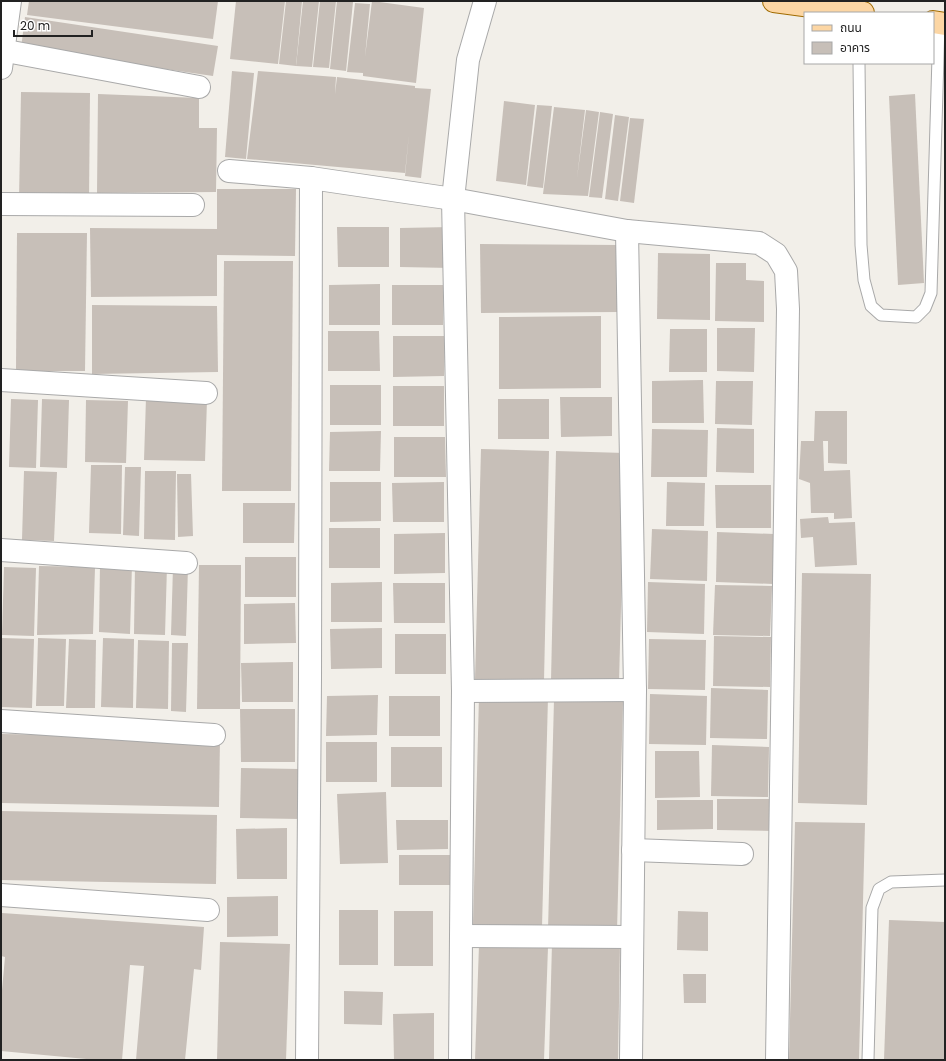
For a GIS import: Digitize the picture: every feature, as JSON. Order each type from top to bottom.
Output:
[{"type":"main road","points":[[774,1],[852,12]]},
{"type":"street","points":[[10,1],[1,56],[199,86]]},
{"type":"street","points":[[460,1060],[463,691],[453,199],[468,60],[485,1]]},
{"type":"street","points":[[229,171],[311,178],[453,199],[627,231],[759,243],[776,254],[786,271],[788,309],[777,1060]]},
{"type":"street","points":[[307,1060],[310,687],[311,178]]},
{"type":"street","points":[[1,204],[193,205]]},
{"type":"street","points":[[627,231],[635,690],[631,937],[631,1060]]},
{"type":"street","points":[[1,380],[206,393]]},
{"type":"street","points":[[1,550],[186,563]]},
{"type":"street","points":[[463,691],[635,690]]},
{"type":"street","points":[[1,721],[214,736]]},
{"type":"street","points":[[633,850],[742,854]]},
{"type":"street","points":[[1,895],[208,910]]},
{"type":"street","points":[[462,936],[631,937]]},
{"type":"lane","points":[[859,64],[861,244],[864,280],[871,306],[881,315],[916,317],[925,308],[931,293],[939,23]]},
{"type":"lane","points":[[868,1060],[872,908],[878,889],[891,882],[945,880]]},
{"type":"building","points":[[29,1],[218,1],[213,39],[27,15]]},
{"type":"building","points":[[236,1],[285,1],[278,64],[230,59]]},
{"type":"building","points":[[286,1],[302,1],[296,66],[279,64]]},
{"type":"building","points":[[303,1],[319,1],[312,67],[296,66]]},
{"type":"building","points":[[320,1],[336,1],[329,68],[313,67]]},
{"type":"building","points":[[337,1],[353,2],[346,71],[330,69]]},
{"type":"building","points":[[372,1],[424,8],[416,83],[363,76],[363,73],[347,72],[355,3],[370,4],[365,57]]},
{"type":"building","points":[[25,17],[218,46],[213,76],[21,48]]},
{"type":"building","points":[[232,71],[254,73],[246,159],[225,157]]},
{"type":"building","points":[[258,71],[336,77],[335,94],[337,77],[431,89],[421,178],[405,176],[409,134],[405,173],[247,159]]},
{"type":"building","points":[[21,92],[90,93],[89,200],[19,200]]},
{"type":"building","points":[[98,94],[199,98],[199,128],[217,128],[216,192],[97,193]]},
{"type":"building","points":[[915,94],[924,283],[898,285],[889,96]]},
{"type":"building","points":[[504,101],[535,105],[526,185],[496,181]]},
{"type":"building","points":[[537,105],[552,106],[543,188],[527,186]]},
{"type":"building","points":[[554,107],[585,110],[577,178],[586,110],[599,112],[588,196],[543,194]]},
{"type":"building","points":[[600,112],[613,114],[602,198],[589,197]]},
{"type":"building","points":[[615,115],[629,117],[618,201],[605,199]]},
{"type":"building","points":[[630,118],[644,119],[634,203],[620,201]]},
{"type":"building","points":[[217,189],[296,189],[295,256],[217,255]]},
{"type":"building","points":[[337,227],[389,227],[389,267],[338,267]]},
{"type":"building","points":[[451,227],[451,268],[400,267],[400,228]]},
{"type":"building","points":[[90,228],[217,229],[217,296],[91,297]]},
{"type":"building","points":[[17,233],[87,233],[85,371],[16,371]]},
{"type":"building","points":[[480,244],[620,245],[619,312],[481,313]]},
{"type":"building","points":[[658,253],[710,254],[710,320],[657,319]]},
{"type":"building","points":[[224,261],[293,261],[291,491],[222,491]]},
{"type":"building","points":[[716,263],[746,263],[746,280],[764,281],[764,322],[715,321]]},
{"type":"building","points":[[380,284],[380,325],[329,325],[329,285]]},
{"type":"building","points":[[392,285],[443,285],[443,325],[392,325]]},
{"type":"building","points":[[92,305],[217,306],[218,372],[92,374]]},
{"type":"building","points":[[601,316],[601,388],[499,389],[499,317]]},
{"type":"building","points":[[717,328],[755,328],[754,372],[717,371]]},
{"type":"building","points":[[670,329],[707,329],[707,372],[669,372]]},
{"type":"building","points":[[328,331],[379,331],[380,371],[328,371]]},
{"type":"building","points":[[393,336],[445,336],[444,376],[393,377]]},
{"type":"building","points":[[703,380],[704,423],[652,423],[652,381]]},
{"type":"building","points":[[716,381],[753,381],[752,425],[715,424]]},
{"type":"building","points":[[330,385],[381,385],[381,425],[330,425]]},
{"type":"building","points":[[393,386],[444,386],[444,426],[393,426]]},
{"type":"building","points":[[560,397],[612,397],[612,436],[561,437]]},
{"type":"building","points":[[146,398],[207,400],[205,461],[144,460]]},
{"type":"building","points":[[11,399],[38,400],[36,468],[9,467]]},
{"type":"building","points":[[42,399],[69,400],[67,468],[40,467]]},
{"type":"building","points":[[498,399],[549,399],[549,439],[498,439]]},
{"type":"building","points":[[86,400],[128,401],[126,463],[85,462]]},
{"type":"building","points":[[815,411],[847,411],[847,464],[828,463],[828,441],[823,441],[824,471],[850,470],[852,518],[834,519],[834,513],[811,513],[810,483],[799,479],[801,441],[814,441]]},
{"type":"building","points":[[717,428],[754,429],[754,473],[716,472]]},
{"type":"building","points":[[652,429],[708,430],[707,477],[651,477]]},
{"type":"building","points":[[381,431],[380,471],[329,471],[330,432]]},
{"type":"building","points":[[394,437],[445,437],[446,477],[394,477]]},
{"type":"building","points":[[481,449],[549,451],[544,681],[475,680]]},
{"type":"building","points":[[556,451],[625,453],[619,683],[551,681]]},
{"type":"building","points":[[91,465],[122,465],[121,534],[89,533]]},
{"type":"building","points":[[125,467],[141,467],[139,536],[123,535]]},
{"type":"building","points":[[24,471],[57,472],[54,541],[22,540]]},
{"type":"building","points":[[145,471],[176,471],[175,540],[144,539]]},
{"type":"building","points":[[177,474],[191,474],[193,536],[178,537]]},
{"type":"building","points":[[330,482],[381,482],[381,521],[330,522]]},
{"type":"building","points":[[444,482],[444,522],[393,522],[392,483]]},
{"type":"building","points":[[667,482],[705,483],[704,526],[666,526]]},
{"type":"building","points":[[715,485],[771,485],[771,528],[716,528]]},
{"type":"building","points":[[243,503],[295,503],[294,543],[243,543]]},
{"type":"building","points":[[828,517],[829,523],[855,522],[857,565],[815,567],[813,537],[801,538],[800,519]]},
{"type":"building","points":[[329,528],[380,528],[380,568],[329,568]]},
{"type":"building","points":[[652,529],[708,531],[707,581],[650,579]]},
{"type":"building","points":[[717,532],[774,534],[773,584],[716,582]]},
{"type":"building","points":[[445,533],[445,573],[394,574],[394,534]]},
{"type":"building","points":[[245,557],[296,557],[296,597],[245,597]]},
{"type":"building","points":[[100,564],[132,564],[130,634],[99,632]]},
{"type":"building","points":[[135,565],[167,566],[165,635],[134,634]]},
{"type":"building","points":[[199,565],[241,565],[240,709],[197,709]]},
{"type":"building","points":[[39,566],[95,567],[93,634],[37,635]]},
{"type":"building","points":[[4,567],[36,568],[34,636],[2,635]]},
{"type":"building","points":[[173,567],[188,567],[186,636],[171,635]]},
{"type":"building","points":[[802,573],[871,574],[867,805],[798,803]]},
{"type":"building","points":[[382,582],[382,622],[331,622],[331,583]]},
{"type":"building","points":[[648,582],[705,584],[704,634],[647,632]]},
{"type":"building","points":[[393,583],[445,583],[445,623],[394,623]]},
{"type":"building","points":[[715,585],[772,586],[770,636],[713,635]]},
{"type":"building","points":[[295,603],[296,643],[244,644],[244,604]]},
{"type":"building","points":[[382,628],[382,668],[331,669],[330,629]]},
{"type":"building","points":[[395,634],[446,634],[446,674],[395,674]]},
{"type":"building","points":[[714,636],[771,637],[770,687],[713,686]]},
{"type":"building","points":[[2,638],[34,639],[32,708],[1,707]]},
{"type":"building","points":[[38,638],[66,639],[64,706],[36,706]]},
{"type":"building","points":[[103,638],[134,639],[133,708],[101,707]]},
{"type":"building","points":[[69,639],[96,640],[95,708],[66,708]]},
{"type":"building","points":[[649,639],[706,640],[705,690],[648,689]]},
{"type":"building","points":[[138,640],[169,641],[168,709],[136,708]]},
{"type":"building","points":[[172,643],[188,643],[186,712],[171,711]]},
{"type":"building","points":[[293,662],[293,702],[242,702],[241,663]]},
{"type":"building","points":[[711,688],[768,690],[767,739],[710,738]]},
{"type":"building","points":[[650,694],[707,696],[706,745],[649,744]]},
{"type":"building","points":[[378,695],[377,735],[326,736],[327,696]]},
{"type":"building","points":[[389,696],[440,696],[440,736],[389,736]]},
{"type":"building","points":[[479,696],[548,697],[542,927],[473,926]]},
{"type":"building","points":[[554,700],[623,701],[617,931],[548,930]]},
{"type":"building","points":[[240,709],[295,709],[295,762],[241,762]]},
{"type":"building","points":[[2,734],[220,738],[219,807],[1,803]]},
{"type":"building","points":[[326,742],[377,742],[377,782],[326,782]]},
{"type":"building","points":[[712,745],[769,747],[768,797],[711,796]]},
{"type":"building","points":[[391,747],[442,747],[442,787],[391,787]]},
{"type":"building","points":[[655,751],[699,751],[700,797],[655,798]]},
{"type":"building","points":[[241,768],[300,769],[300,819],[240,818]]},
{"type":"building","points":[[386,792],[388,863],[340,864],[337,794]]},
{"type":"building","points":[[717,799],[774,799],[774,831],[717,830]]},
{"type":"building","points":[[657,800],[713,800],[713,829],[657,830]]},
{"type":"building","points":[[1,811],[217,815],[216,884],[1,880]]},
{"type":"building","points":[[396,820],[448,820],[448,849],[397,850]]},
{"type":"building","points":[[795,822],[865,823],[859,1060],[789,1060]]},
{"type":"building","points":[[287,828],[287,879],[237,879],[236,829]]},
{"type":"building","points":[[399,855],[451,855],[451,885],[399,885]]},
{"type":"building","points":[[278,896],[278,936],[227,937],[227,897]]},
{"type":"building","points":[[339,910],[378,910],[378,965],[339,965]]},
{"type":"building","points":[[394,911],[433,911],[433,966],[394,966]]},
{"type":"building","points":[[678,911],[708,912],[708,951],[677,950]]},
{"type":"building","points":[[2,913],[204,927],[201,970],[194,969],[185,1060],[136,1060],[144,966],[130,965],[122,1060],[97,1060],[1,1051],[1,1001],[5,957],[1,956]]},
{"type":"building","points":[[889,920],[945,922],[945,1060],[884,1060]]},
{"type":"building","points":[[220,942],[290,944],[286,1060],[217,1060]]},
{"type":"building","points":[[552,943],[620,944],[618,1060],[549,1060]]},
{"type":"building","points":[[479,945],[548,947],[544,1060],[475,1060]]},
{"type":"building","points":[[683,974],[706,974],[706,1003],[684,1003]]},
{"type":"building","points":[[344,991],[383,992],[382,1025],[344,1024]]},
{"type":"building","points":[[434,1013],[434,1060],[394,1060],[393,1014]]}]
